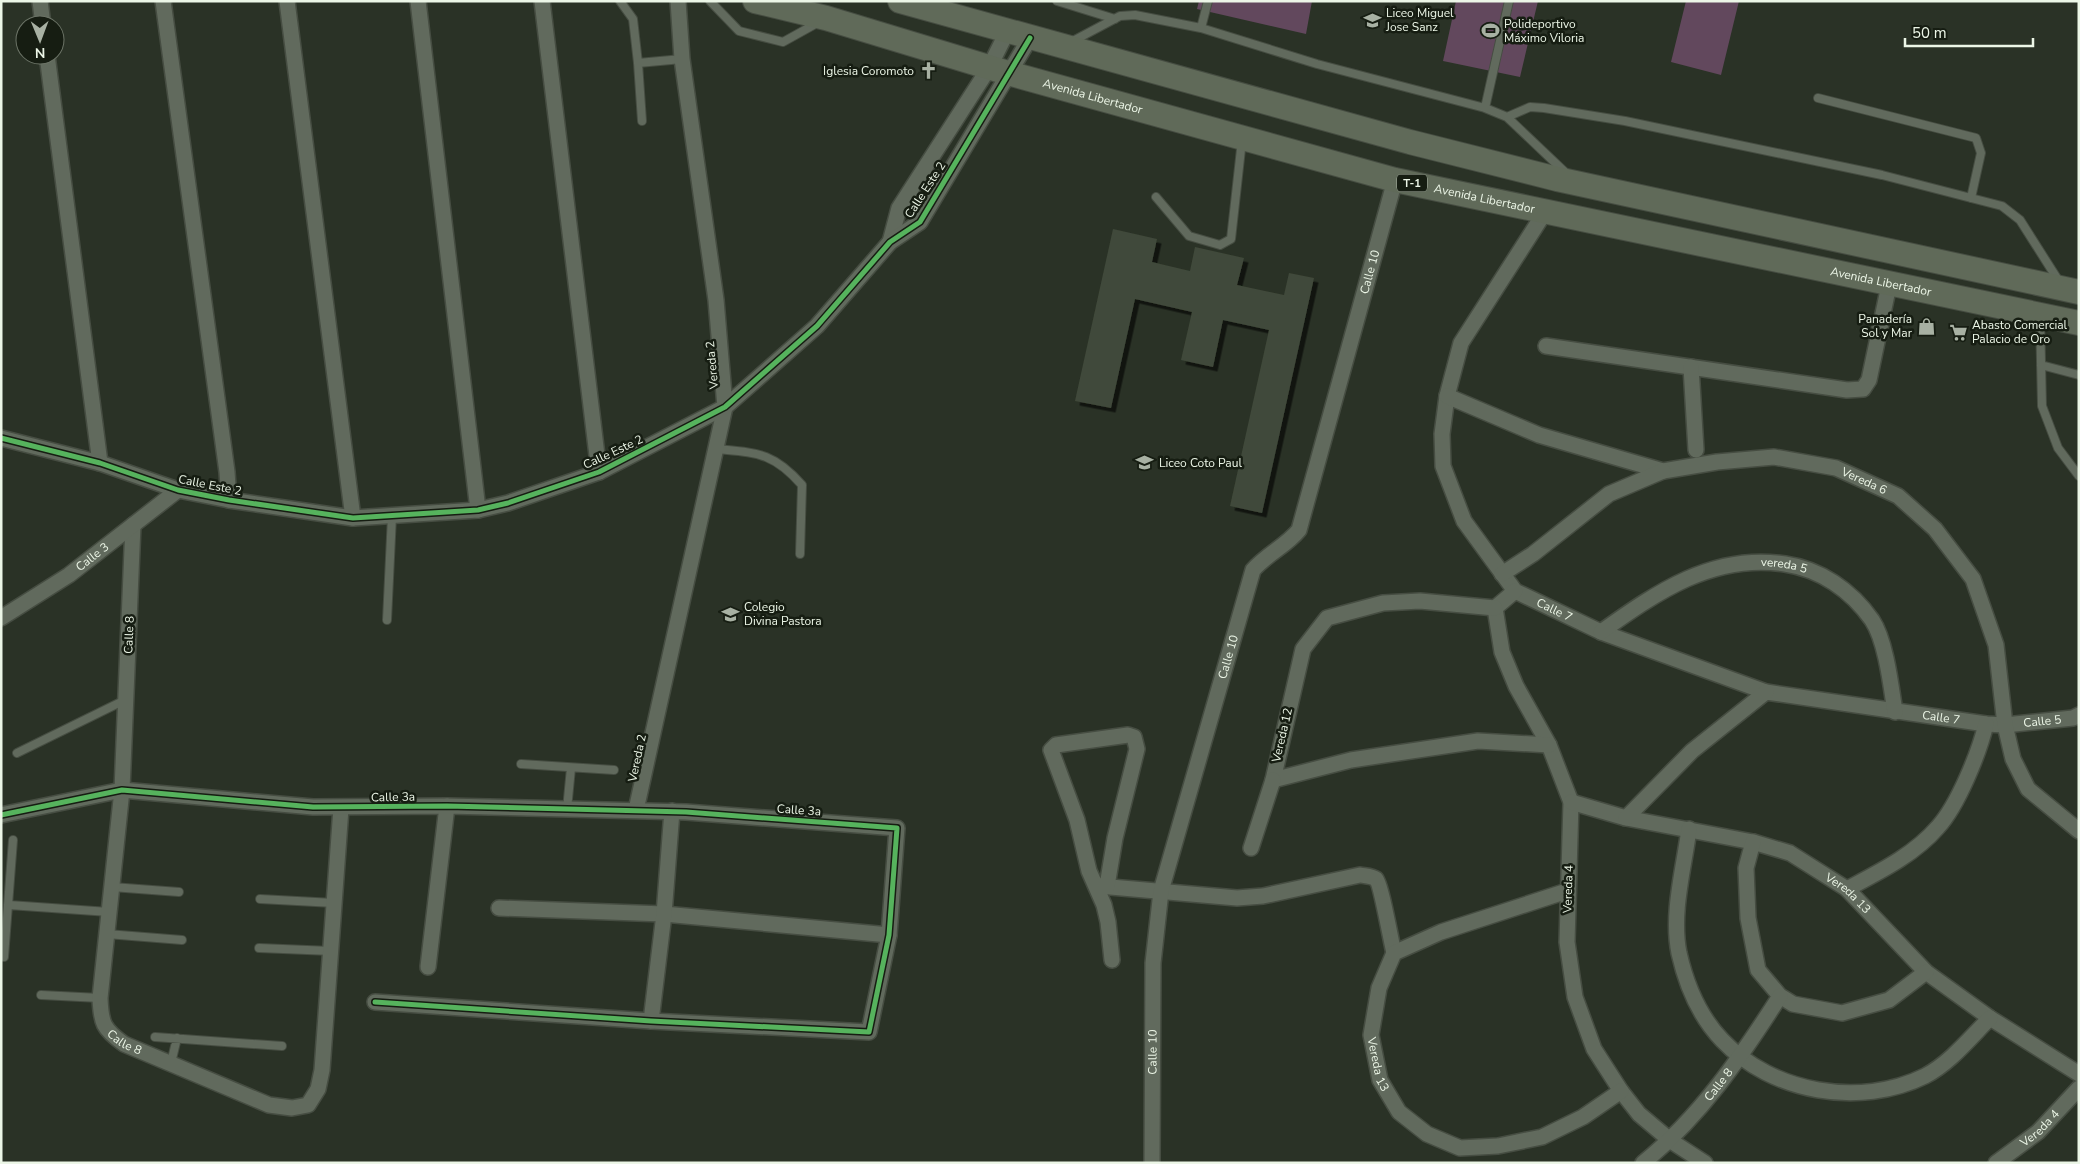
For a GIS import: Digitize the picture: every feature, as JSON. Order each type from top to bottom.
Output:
[{"type":"main road","name":"Avenida Libertador","points":[[755,1],[826,18],[998,71],[1395,180],[2079,323]]},
{"type":"main road","points":[[900,1],[1410,142],[1577,184],[2072,290]]},
{"type":"street","points":[[40,1],[42,15]]},
{"type":"street","points":[[163,1],[227,472],[229,500]]},
{"type":"street","points":[[287,1],[353,518]]},
{"type":"street","points":[[418,1],[478,510]]},
{"type":"street","points":[[542,1],[599,472]]},
{"type":"street","name":"Vereda 2","points":[[636,810],[725,407],[716,300],[682,59],[678,1]]},
{"type":"street","name":"Calle Este 2","points":[[1,438],[100,463],[178,490],[229,500],[353,518],[478,510],[508,503],[599,472],[725,407],[817,326],[890,242],[920,222],[1018,35]]},
{"type":"street","name":"Calle Este 2","points":[[890,242],[899,208],[998,71],[1018,35]]},
{"type":"street","points":[[48,65],[100,463]]},
{"type":"street","name":"Calle 10","points":[[1152,1163],[1153,962],[1161,891],[1253,570],[1263,559],[1289,543],[1299,530],[1395,180]]},
{"type":"street","name":"Calle 7","points":[[1545,212],[1461,343],[1447,396],[1442,434],[1443,466],[1464,521],[1515,591],[1601,632],[1766,692],[1896,712],[2005,725]]},
{"type":"street","points":[[1546,346],[1847,390],[1863,389],[1869,380],[1889,284]]},
{"type":"street","points":[[1690,367],[1696,450]]},
{"type":"street","name":"Vereda 6","points":[[1447,396],[1539,435],[1663,471],[1716,462],[1774,457],[1836,468],[1898,496],[1935,529],[1973,579],[1996,645],[2005,725],[2013,759],[2028,789],[2079,831]]},
{"type":"street","points":[[1502,574],[1533,554],[1609,494],[1663,471]]},
{"type":"street","name":"Calle 3","points":[[1,618],[69,575],[178,490]]},
{"type":"street","name":"Calle 8","points":[[133,526],[122,790],[100,998],[101,1020],[109,1033],[124,1044],[269,1105],[292,1108],[308,1105],[318,1089],[322,1070],[341,808]]},
{"type":"street","name":"vereda 5","points":[[1601,632],[1650,598],[1702,572],[1733,563],[1762,560],[1806,567],[1841,586],[1872,620],[1886,660],[1896,712]]},
{"type":"street","points":[[1495,608],[1515,591]]},
{"type":"street","name":"Vereda 12","points":[[1495,608],[1420,601],[1383,603],[1327,618],[1303,649],[1273,780],[1351,760],[1478,741],[1549,745]]},
{"type":"street","name":"Vereda 4","points":[[1495,608],[1502,652],[1516,686],[1549,745],[1571,802],[1566,942],[1575,997],[1594,1049],[1621,1091],[1639,1114],[1671,1141],[1705,1163]]},
{"type":"street","points":[[1626,818],[1692,751],[1766,692]]},
{"type":"street","name":"Calle 5","points":[[2005,725],[2073,718],[2079,715]]},
{"type":"street","points":[[1847,889],[1895,863],[1939,827],[1957,797],[1980,751],[1986,724]]},
{"type":"street","points":[[1112,960],[1108,922],[1101,886],[1137,749],[1134,737],[1128,735],[1056,744],[1051,750],[1070,797],[1089,871],[1101,886],[1237,898],[1263,896],[1360,875],[1370,876],[1376,880],[1380,887],[1385,920],[1394,954],[1441,932],[1567,891]]},
{"type":"street","points":[[1251,848],[1273,780]]},
{"type":"street","name":"Calle 3a","points":[[1,816],[122,790],[341,808],[447,806],[672,811],[897,828],[889,935],[869,1032],[651,1021],[375,1002]]},
{"type":"street","name":"Vereda 13","points":[[1571,802],[1626,818],[1753,842],[1790,853],[1847,889],[1926,972],[1990,1018],[2079,1074]]},
{"type":"street","points":[[428,967],[447,806]]},
{"type":"street","points":[[651,1021],[664,914],[672,811]]},
{"type":"street","points":[[1689,829],[1676,922],[1679,951],[1687,983],[1700,1010],[1721,1039],[1741,1057],[1778,1078],[1812,1090],[1854,1093],[1894,1088],[1926,1075],[1955,1054],[1990,1018]]},
{"type":"street","points":[[1753,842],[1746,868],[1748,918],[1758,970],[1780,996],[1793,1004],[1842,1013],[1889,1000],[1926,972]]},
{"type":"street","points":[[499,908],[664,914],[889,935]]},
{"type":"street","name":"Vereda 13","points":[[1394,954],[1378,988],[1371,1035],[1380,1080],[1399,1112],[1427,1134],[1460,1148],[1498,1146],[1542,1137],[1583,1117],[1621,1091]]},
{"type":"street","name":"Calle 8","points":[[1643,1163],[1671,1141],[1741,1057],[1780,996]]},
{"type":"street","name":"Vereda 4","points":[[1996,1163],[2038,1132],[2079,1088]]},
{"type":"lane","points":[[620,1],[632,19],[638,63],[642,121]]},
{"type":"lane","points":[[710,1],[739,31],[783,42],[826,18]]},
{"type":"lane","points":[[1057,1],[1115,18]]},
{"type":"lane","points":[[1201,28],[1208,1]]},
{"type":"lane","points":[[1485,108],[1509,1]]},
{"type":"lane","points":[[1062,47],[1115,18],[1135,15],[1201,28],[1317,64],[1485,108],[1506,117],[1577,184]]},
{"type":"lane","points":[[638,63],[682,59]]},
{"type":"lane","points":[[1818,98],[1976,138],[1981,153],[1971,198]]},
{"type":"lane","points":[[1506,117],[1530,107],[1625,121],[1882,174],[2002,206],[2020,220],[2072,290]]},
{"type":"lane","points":[[1156,196],[1189,236],[1220,245],[1231,239],[1242,138]]},
{"type":"lane","points":[[2040,315],[2042,406],[2058,448],[2079,476]]},
{"type":"lane","points":[[2041,365],[2079,375]]},
{"type":"lane","points":[[716,449],[767,456],[786,467],[802,485],[800,554]]},
{"type":"lane","points":[[387,620],[392,516]]},
{"type":"lane","points":[[17,752],[127,699]]},
{"type":"lane","points":[[521,764],[614,770]]},
{"type":"lane","points":[[566,809],[572,768]]},
{"type":"lane","points":[[4,957],[13,840]]},
{"type":"lane","points":[[112,887],[179,892]]},
{"type":"lane","points":[[260,899],[334,903]]},
{"type":"lane","points":[[9,905],[109,912]]},
{"type":"lane","points":[[107,934],[182,940]]},
{"type":"lane","points":[[259,948],[331,952]]},
{"type":"lane","points":[[41,996],[100,998]]},
{"type":"lane","points":[[154,1037],[282,1046]]},
{"type":"lane","points":[[172,1063],[177,1038]]},
{"type":"shaded area","points":[[1199,1],[1312,1],[1306,34],[1197,9]]},
{"type":"shaded area","name":"Polideportivo Máximo Viloria","points":[[1456,1],[1538,1],[1520,77],[1443,61]]},
{"type":"shaded area","points":[[1686,1],[1739,1],[1721,75],[1671,62]]},
{"type":"building","name":"Liceo Coto Paul","points":[[1113,229],[1157,239],[1152,262],[1190,271],[1195,247],[1244,258],[1237,285],[1284,295],[1289,273],[1314,278],[1262,513],[1230,506],[1269,330],[1223,320],[1213,367],[1181,360],[1192,312],[1135,299],[1111,408],[1075,401]]},
{"type":"cycle path","points":[[1,438],[100,463],[178,490],[229,500],[353,518],[478,510],[508,503],[599,472],[725,407],[817,326],[890,242],[920,222],[1030,38]]},
{"type":"cycle path","points":[[1,815],[122,790],[313,807],[447,806],[686,812],[897,828],[889,935],[869,1032],[651,1021],[375,1002]]},
{"type":"place","name":"Liceo Miguel Jose Sanz","points":[[1372,20]]},
{"type":"place","name":"Polideportivo Máximo Viloria","points":[[1490,31]]},
{"type":"place","name":"Iglesia Coromoto","points":[[928,71]]},
{"type":"place","name":"Panadería Sol y Mar","points":[[1926,326]]},
{"type":"place","name":"Abasto Comercial Palacio de Oro","points":[[1958,332]]},
{"type":"place","name":"Liceo Coto Paul","points":[[1145,463]]},
{"type":"place","name":"Colegio Divina Pastora","points":[[730,614]]}]
